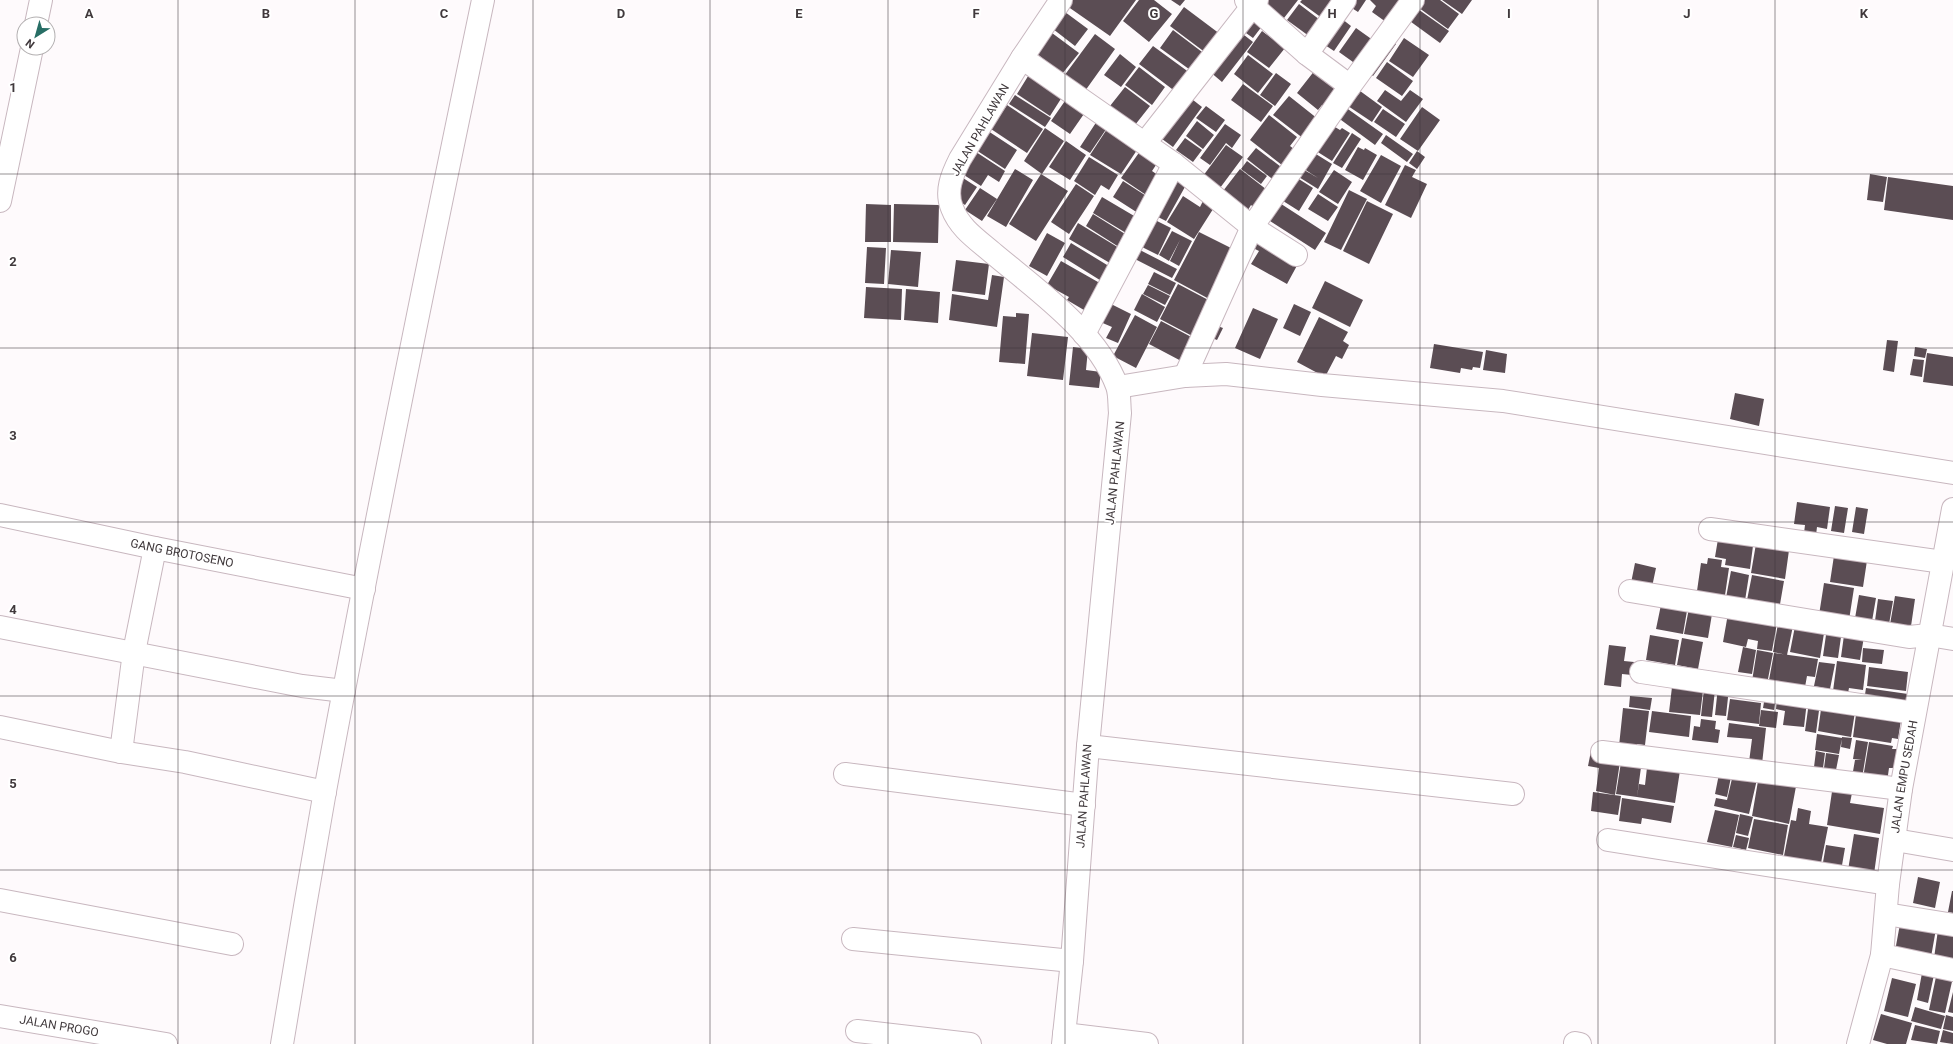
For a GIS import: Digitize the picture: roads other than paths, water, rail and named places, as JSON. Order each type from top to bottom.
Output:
[{"type":"street","points":[[37,16],[40,0]]},
{"type":"street","points":[[282,1044],[325,792],[344,691],[418,310],[484,0]]},
{"type":"street","name":"JALAN PAHLAWAN","points":[[1061,0],[1022,58],[960,159],[949,186],[951,207],[962,227],[1058,308],[1084,334],[1110,372],[1118,388],[1120,413],[1088,746],[1072,961],[1064,1039]]},
{"type":"street","points":[[1307,54],[1345,0]]},
{"type":"street","points":[[1184,376],[1252,227],[1350,86],[1413,0]]},
{"type":"street","points":[[1145,143],[1252,2],[1307,54],[1350,86]]},
{"type":"street","points":[[0,201],[2,176],[30,56]]},
{"type":"street","points":[[1022,58],[1174,164],[1252,227],[1296,255]]},
{"type":"street","points":[[1084,334],[1174,164]]},
{"type":"street","points":[[1118,388],[1184,376],[1226,374],[1322,385],[1503,401],[1953,473]]},
{"type":"street","name":"JALAN EMPU SEDAH","points":[[1858,1044],[1882,955],[1888,884],[1901,789],[1943,562],[1950,535],[1953,509]]},
{"type":"street","name":"GANG BROTOSENO","points":[[0,515],[155,548],[364,589]]},
{"type":"street","points":[[1710,529],[1943,562]]},
{"type":"street","points":[[121,752],[134,652],[155,548]]},
{"type":"street","points":[[1630,591],[1909,637],[1929,635],[1953,639]]},
{"type":"street","points":[[0,627],[302,686],[344,691]]},
{"type":"street","points":[[1641,672],[1914,713]]},
{"type":"street","points":[[0,727],[121,752],[185,762],[325,792]]},
{"type":"street","points":[[1088,746],[1513,794]]},
{"type":"street","points":[[1602,752],[1901,789]]},
{"type":"street","points":[[845,774],[1084,805]]},
{"type":"street","points":[[1608,840],[1888,884]]},
{"type":"street","points":[[1895,840],[1953,850]]},
{"type":"street","points":[[0,900],[232,944]]},
{"type":"street","points":[[1886,914],[1953,925]]},
{"type":"street","points":[[853,938],[1072,961]]},
{"type":"street","points":[[1882,955],[1953,970]]},
{"type":"street","name":"JALAN PROGO","points":[[0,1016],[166,1044]]},
{"type":"street","points":[[857,1031],[970,1044]]},
{"type":"street","points":[[1064,1039],[1147,1044]]}]
